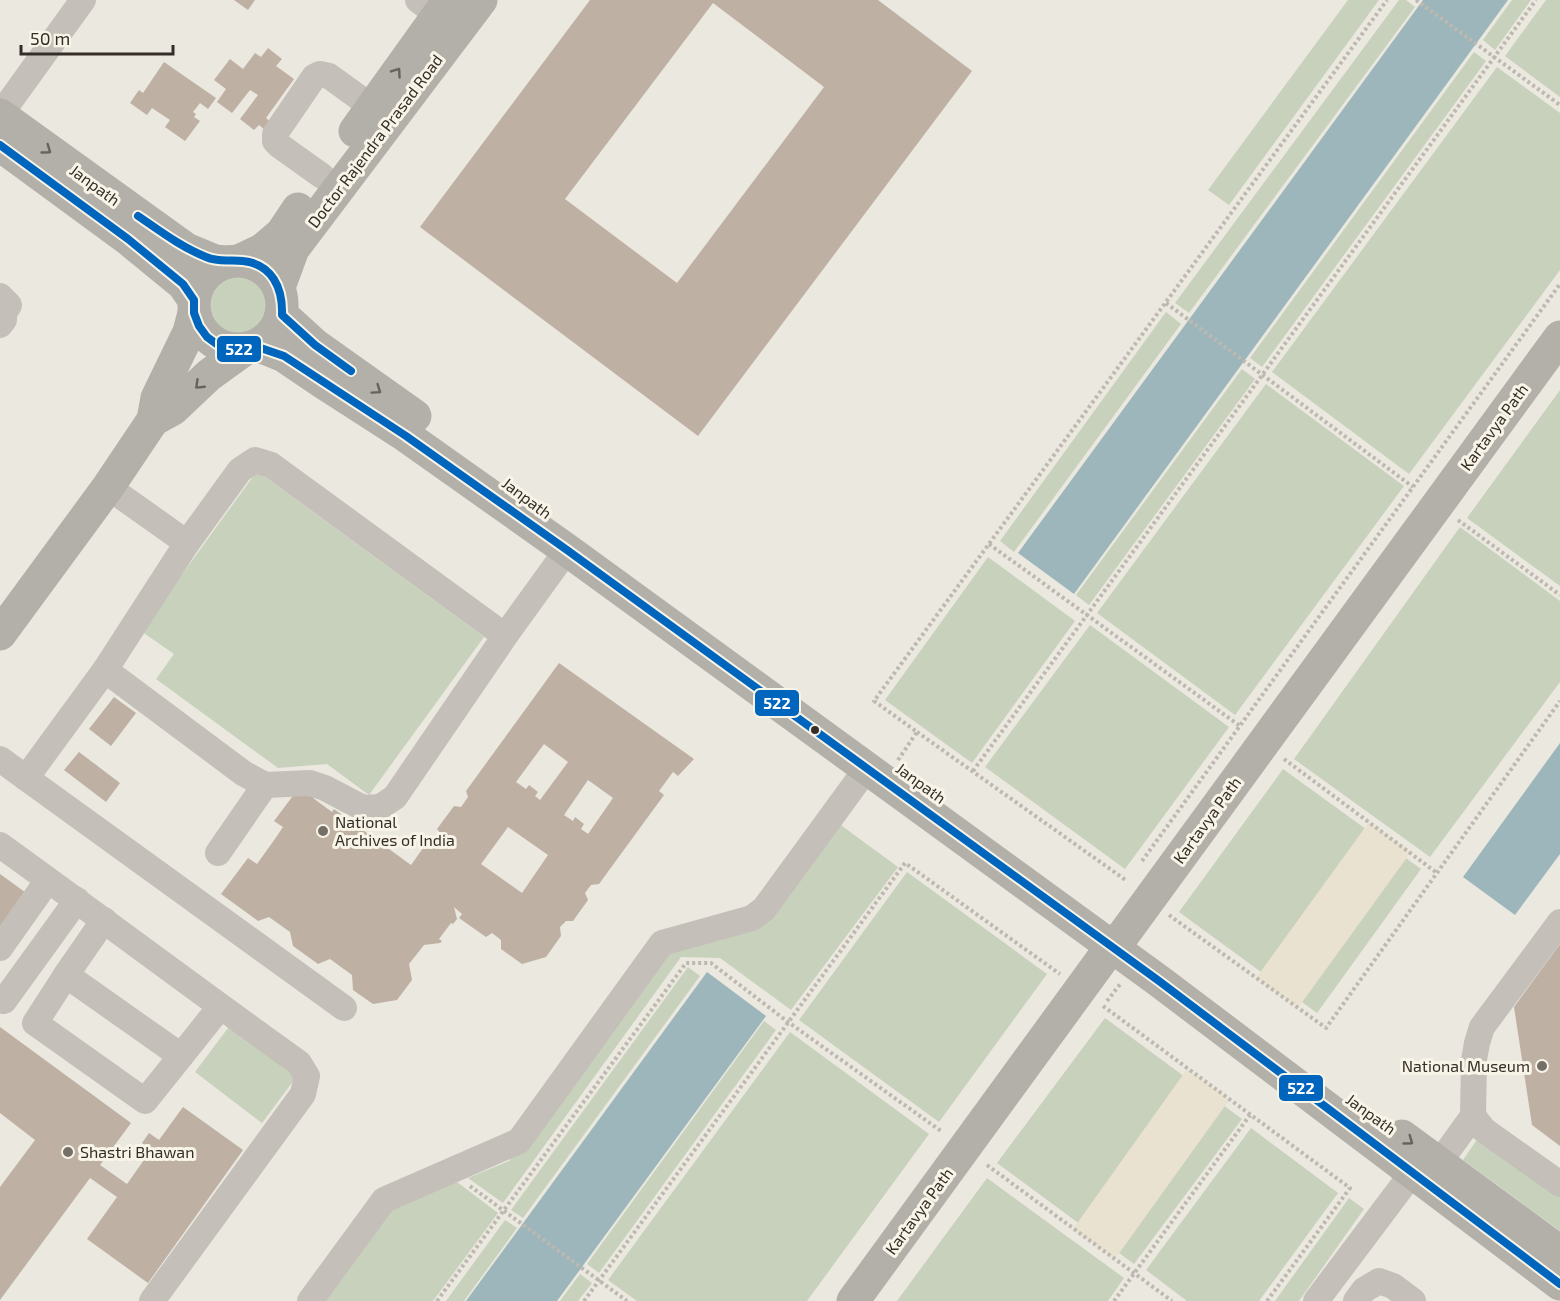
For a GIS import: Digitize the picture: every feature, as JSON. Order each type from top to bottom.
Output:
[{"type":"main road","name":"Doctor Rajendra Prasad Road","points":[[280,301],[293,249],[481,0]]},
{"type":"main road","name":"Doctor Rajendra Prasad Road","points":[[233,261],[262,250],[282,233],[372,107],[435,5]]},
{"type":"main road","name":"Janpath","points":[[0,115],[186,249],[215,261],[233,261]]},
{"type":"main road","name":"Janpath","points":[[0,145],[128,239],[183,284],[194,307]]},
{"type":"main road","points":[[0,634],[108,487],[153,420],[157,398],[189,332],[198,287],[204,276],[214,267],[233,261],[253,263],[264,268],[273,277],[280,301],[278,325],[272,334],[209,375],[173,409],[153,420]]},
{"type":"main road","name":"Janpath","points":[[280,301],[315,345],[468,454],[591,546],[650,599]]},
{"type":"main road","points":[[194,307],[199,326],[207,337],[218,345],[231,349],[250,348]]},
{"type":"main road","name":"Kartavya Path","points":[[853,1301],[1112,933],[1560,337]]},
{"type":"main road","name":"Janpath","points":[[250,348],[267,349],[284,356],[406,436],[567,550],[650,599],[1112,933],[1159,981],[1297,1087],[1560,1252]]},
{"type":"main road","name":"Janpath","points":[[1426,1168],[1560,1284]]},
{"type":"street","points":[[0,115],[83,0]]},
{"type":"street","points":[[322,176],[275,141],[275,134],[314,76],[321,74],[329,76],[372,107]]},
{"type":"street","points":[[0,296],[9,305],[0,325]]},
{"type":"street","points":[[27,778],[105,670],[187,543],[240,470],[255,460],[271,465],[505,636]]},
{"type":"street","points":[[108,487],[187,543]]},
{"type":"street","points":[[105,670],[243,773],[265,784],[310,783],[325,788],[363,808],[380,807],[394,796],[567,550]]},
{"type":"street","points":[[0,759],[344,1008]]},
{"type":"street","points":[[309,1301],[384,1200],[519,1141],[662,943],[752,918],[764,909],[881,766]]},
{"type":"street","points":[[218,853],[265,784]]},
{"type":"street","points":[[0,845],[299,1063],[307,1076],[303,1094],[152,1301]]},
{"type":"street","points":[[0,948],[48,879]]},
{"type":"street","points":[[77,900],[2,1000],[145,1101],[220,1007]]},
{"type":"street","points":[[35,1023],[104,920]]},
{"type":"street","points":[[1560,922],[1482,1027],[1474,1060],[1473,1116],[1484,1130],[1560,1184]]},
{"type":"street","points":[[66,975],[181,1056]]},
{"type":"street","points":[[1316,1301],[1426,1168],[1473,1116]]},
{"type":"street","points":[[1356,1301],[1364,1290],[1379,1281],[1393,1286],[1413,1301]]},
{"type":"path","points":[[1112,933],[1127,881],[874,701],[1387,0]]},
{"type":"path","points":[[1416,0],[1560,105]]},
{"type":"path","points":[[973,771],[1536,0]]},
{"type":"path","points":[[1141,862],[1560,284]]},
{"type":"path","points":[[1166,303],[1413,487]]},
{"type":"path","points":[[1458,519],[1560,595]]},
{"type":"path","points":[[988,544],[1240,726]]},
{"type":"path","points":[[1169,915],[1326,1028],[1560,701]]},
{"type":"path","points":[[881,766],[917,732]]},
{"type":"path","points":[[1284,758],[1437,873]]},
{"type":"path","points":[[584,1301],[905,863],[1060,974],[1066,966]]},
{"type":"path","points":[[437,1301],[686,963],[711,963],[788,1022],[941,1131]]},
{"type":"path","points":[[1103,1006],[1350,1188],[1267,1301]]},
{"type":"path","points":[[1114,1301],[1250,1114]]},
{"type":"path","points":[[941,1138],[948,1128]]},
{"type":"path","points":[[987,1165],[1172,1301]]},
{"type":"path","points":[[450,1171],[627,1301]]},
{"type":"green space","points":[[1348,0],[1379,0],[1229,205],[1208,190]]},
{"type":"green space","points":[[1399,0],[1406,0],[1415,7],[1189,313],[1175,303]]},
{"type":"green space","points":[[1512,0],[1531,0],[1495,50],[1483,40]]},
{"type":"green space","points":[[1546,0],[1560,0],[1560,97],[1505,56]]},
{"type":"green space","points":[[1474,52],[1486,61],[1262,367],[1250,358]]},
{"type":"green space","points":[[1497,67],[1560,113],[1560,270],[1409,474],[1272,372]]},
{"type":"green space","points":[[239,275],[251,277],[264,288],[269,305],[267,317],[256,330],[239,335],[227,333],[214,322],[209,305],[211,293],[222,280]]},
{"type":"green space","points":[[1166,312],[1181,324],[1014,552],[1000,541]]},
{"type":"green space","points":[[1242,369],[1255,379],[1089,605],[1076,595]]},
{"type":"green space","points":[[1266,384],[1404,486],[1235,715],[1097,613]]},
{"type":"green space","points":[[1560,390],[1560,586],[1467,518]]},
{"type":"green space","points":[[257,471],[484,637],[369,795],[327,764],[278,768],[156,679],[174,654],[141,631]]},
{"type":"green space","points":[[1460,527],[1560,601],[1560,682],[1430,857],[1294,759]]},
{"type":"green space","points":[[988,557],[1075,621],[972,763],[885,700]]},
{"type":"green space","points":[[1090,625],[1229,727],[1125,869],[985,767]]},
{"type":"green space","points":[[1283,769],[1421,869],[1317,1013],[1179,912]]},
{"type":"green space","points":[[838,823],[898,867],[791,1010],[720,958],[681,957],[503,1203],[468,1178],[509,1161],[668,949],[754,928]]},
{"type":"green space","points":[[907,872],[1047,974],[939,1122],[799,1020]]},
{"type":"green space","points":[[688,967],[700,976],[523,1218],[511,1210]]},
{"type":"green space","points":[[1105,1018],[1242,1119],[1134,1264],[997,1163]]},
{"type":"green space","points":[[234,1020],[297,1076],[262,1123],[195,1072]]},
{"type":"green space","points":[[764,1021],[776,1030],[599,1273],[587,1264]]},
{"type":"green space","points":[[790,1032],[929,1134],[807,1301],[637,1301],[608,1280]]},
{"type":"green space","points":[[1251,1128],[1338,1193],[1259,1301],[1187,1301],[1146,1270]]},
{"type":"green space","points":[[1478,1138],[1560,1197],[1560,1231],[1463,1160]]},
{"type":"green space","points":[[987,1178],[1124,1278],[1108,1301],[897,1301]]},
{"type":"green space","points":[[457,1182],[498,1213],[433,1301],[321,1301],[390,1206]]},
{"type":"green space","points":[[1349,1198],[1364,1209],[1299,1301],[1275,1301]]},
{"type":"green space","points":[[505,1220],[517,1228],[464,1301],[446,1301]]},
{"type":"green space","points":[[580,1274],[592,1283],[578,1301],[560,1301]]},
{"type":"shaded area","points":[[1369,822],[1411,852],[1298,1008],[1256,978]]},
{"type":"shaded area","points":[[1187,1069],[1230,1099],[1115,1259],[1073,1229]]},
{"type":"water","points":[[1423,0],[1508,0],[1074,594],[1018,553]]},
{"type":"water","points":[[1560,743],[1560,854],[1515,915],[1463,877]]},
{"type":"water","points":[[707,972],[766,1016],[557,1301],[466,1301]]},
{"type":"building","points":[[234,0],[255,0],[248,10]]},
{"type":"building","points":[[590,0],[878,0],[972,71],[698,436],[420,227]],"holes":[[[713,3],[824,87],[677,283],[565,199]]]},
{"type":"building","points":[[268,48],[282,59],[276,66],[294,79],[266,118],[271,122],[265,130],[259,125],[254,130],[240,119],[258,95],[250,90],[232,113],[217,102],[226,89],[214,80],[230,59],[243,69],[255,53],[261,57]]},
{"type":"building","points":[[164,62],[216,98],[208,109],[200,103],[193,112],[196,114],[194,117],[200,121],[185,141],[165,127],[170,120],[152,108],[147,115],[130,103],[139,90],[143,93]]},
{"type":"building","name":"National Archives of India","points":[[559,663],[694,759],[678,776],[673,772],[659,791],[664,795],[599,884],[591,885],[585,893],[588,900],[573,921],[566,921],[560,927],[561,936],[546,957],[522,964],[501,949],[501,940],[492,933],[486,937],[459,918],[462,914],[454,907],[457,919],[439,939],[442,941],[440,943],[424,945],[409,964],[412,980],[397,1000],[373,1004],[353,990],[352,975],[330,959],[318,964],[293,946],[290,932],[269,917],[258,921],[221,894],[248,858],[257,864],[283,827],[274,821],[301,785],[315,795],[313,798],[332,812],[334,809],[411,865],[426,844],[434,845],[441,834],[437,829],[454,806],[461,807],[468,797],[466,791]],"holes":[[[544,744],[568,762],[540,800],[535,796],[538,792],[529,785],[526,789],[516,782]],[[588,780],[613,798],[588,834],[581,829],[584,824],[575,817],[573,821],[564,815]],[[508,827],[548,855],[522,893],[481,864]]]},
{"type":"building","points":[[114,697],[136,713],[111,746],[89,729]]},
{"type":"building","points":[[79,752],[120,783],[106,802],[64,770]]},
{"type":"building","points":[[0,874],[33,898],[0,942]]},
{"type":"building","name":"National Museum","points":[[1560,944],[1560,1146],[1532,1125],[1514,1007]]},
{"type":"building","points":[[0,1027],[131,1123],[100,1165],[127,1184],[151,1150],[142,1143],[149,1133],[159,1140],[183,1107],[243,1150],[148,1283],[87,1239],[117,1197],[90,1178],[0,1300],[0,1187],[35,1140],[0,1113]]},
{"type":"transit line","name":"522","points":[[0,145],[128,239],[183,284],[194,300],[194,313],[207,337],[218,345],[231,349],[255,346],[284,356],[406,436],[567,550],[1159,981],[1560,1284]]},
{"type":"transit line","name":"522","points":[[138,216],[179,244],[206,257],[253,263],[268,272],[278,287],[282,315],[315,345],[351,371]]},
{"type":"place","name":"National Archives of India","points":[[323,831]]},
{"type":"place","name":"National Museum","points":[[1542,1066]]},
{"type":"place","name":"Shastri Bhawan","points":[[68,1152]]}]
